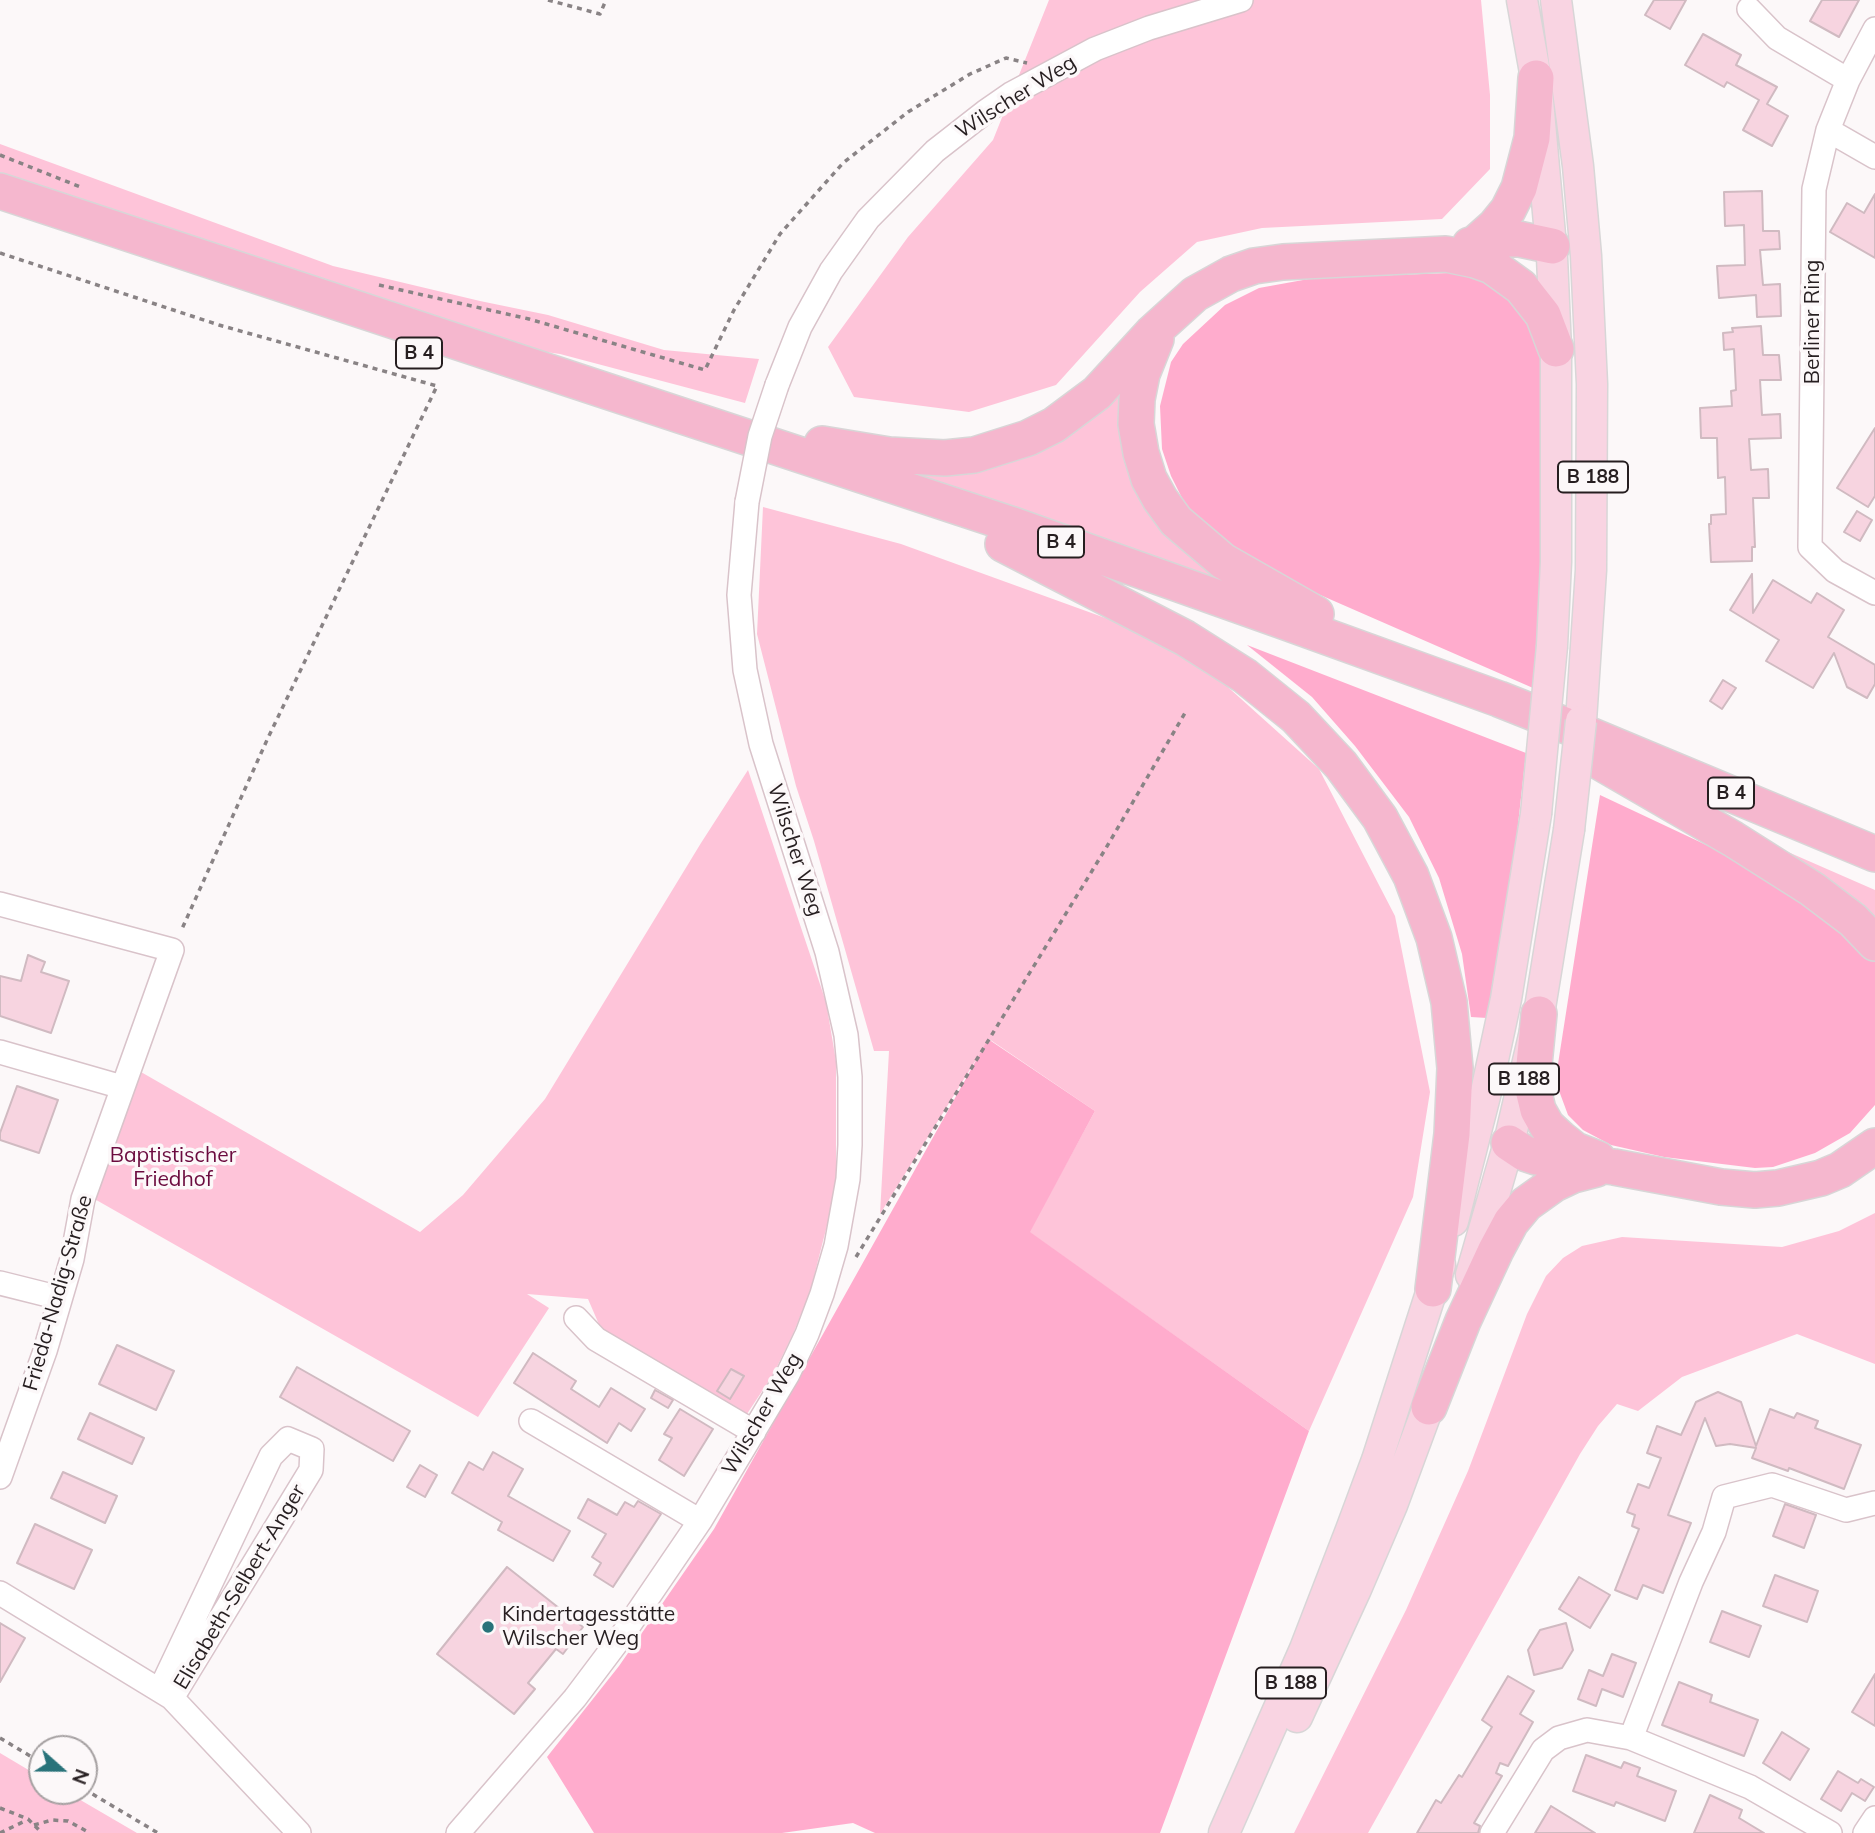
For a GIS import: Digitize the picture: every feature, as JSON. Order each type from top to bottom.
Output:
[{"type":"highway","points":[[1466,252],[1495,226],[1508,210],[1519,188],[1532,138],[1536,78]]},
{"type":"highway","name":"B 4","points":[[0,191],[1010,524],[1411,666],[1587,734],[1875,854]]},
{"type":"highway","name":"B 4","points":[[0,214],[1003,544],[1282,641],[1595,759],[1875,876]]},
{"type":"highway","points":[[1466,252],[1492,266],[1521,287],[1543,315],[1556,349]]},
{"type":"highway","points":[[709,425],[917,458],[945,458],[1001,448],[1028,438],[1075,411],[1097,393],[1177,309],[1214,282],[1254,267],[1283,262],[1466,252],[1538,261],[1555,252]]},
{"type":"highway","points":[[1177,309],[1150,349],[1137,399],[1136,424],[1141,453],[1149,479],[1160,499],[1184,528],[1223,561],[1411,666]]},
{"type":"highway","points":[[1003,544],[1185,638],[1245,676],[1296,717],[1342,765],[1380,818],[1411,876],[1434,938],[1449,1002],[1455,1068],[1452,1134],[1433,1289]]},
{"type":"highway","points":[[1595,759],[1733,839],[1812,890],[1853,920],[1875,943]]},
{"type":"highway","points":[[1539,1014],[1532,1085],[1538,1110],[1547,1126],[1575,1150],[1614,1167]]},
{"type":"highway","points":[[1800,1184],[1830,1169],[1850,1154],[1875,1126]]},
{"type":"highway","points":[[1509,1143],[1536,1157],[1755,1190],[1800,1184],[1840,1170],[1875,1146]]},
{"type":"highway","points":[[1429,1407],[1463,1321],[1511,1222],[1526,1204],[1554,1184],[1591,1170],[1614,1167]]},
{"type":"main road","name":"B 188","points":[[1224,1833],[1305,1649],[1377,1460],[1457,1209],[1506,999],[1536,814],[1552,646],[1556,562],[1555,252],[1536,78],[1522,0]]},
{"type":"main road","name":"B 188","points":[[1238,1833],[1336,1636],[1392,1505],[1429,1407],[1483,1239],[1539,1014],[1569,830],[1585,662],[1593,477],[1588,292],[1583,219],[1556,0]]},
{"type":"main road","points":[[1555,252],[1571,243],[1583,219]]},
{"type":"main road","name":"B 188","points":[[1555,252],[1573,263],[1583,276],[1588,292]]},
{"type":"main road","points":[[1486,1092],[1488,1110],[1495,1127],[1509,1143]]},
{"type":"street","name":"Wilscher Weg","points":[[457,1833],[575,1698],[621,1637],[699,1521],[788,1374],[822,1294],[843,1213],[848,1179],[851,1111],[848,1056],[838,993],[761,744],[745,670],[739,595],[747,502],[760,436],[776,385],[805,317],[831,271],[868,219],[934,151],[985,112],[1064,64],[1095,49],[1149,28],[1241,0]]},
{"type":"street","points":[[1749,9],[1777,38],[1848,80]]},
{"type":"street","name":"Berliner Ring","points":[[1875,29],[1848,80],[1828,130],[1814,190],[1810,547],[1835,571],[1875,593]]},
{"type":"street","points":[[1828,130],[1875,156]]},
{"type":"street","points":[[0,904],[173,950]]},
{"type":"street","name":"Frieda-Nadig-Straße","points":[[0,1477],[45,1351],[72,1259],[83,1199],[121,1087],[173,950]]},
{"type":"street","points":[[0,1052],[121,1087]]},
{"type":"street","points":[[0,1283],[60,1298]]},
{"type":"street","points":[[576,1318],[596,1339],[754,1432]]},
{"type":"street","points":[[531,1420],[699,1521]]},
{"type":"street","name":"Elisabeth-Selbert-Anger","points":[[288,1439],[312,1449],[311,1469],[166,1694],[271,1456],[288,1439]]},
{"type":"street","points":[[1631,1738],[1690,1582],[1714,1532],[1724,1497],[1772,1485],[1846,1510],[1875,1503]]},
{"type":"street","points":[[0,1593],[166,1694],[299,1833]]},
{"type":"street","points":[[1492,1833],[1543,1750],[1559,1738],[1587,1730],[1631,1738],[1750,1787],[1830,1833]]},
{"type":"street","points":[[1866,1833],[1875,1818]]},
{"type":"path","points":[[548,0],[600,14],[606,0]]},
{"type":"path","points":[[366,282],[529,318],[705,370],[734,310],[780,234],[843,163],[908,111],[970,74],[1006,58],[1027,62],[1031,68]]},
{"type":"path","points":[[0,155],[87,189]]},
{"type":"path","points":[[0,253],[219,325],[437,386],[267,740],[173,950]]},
{"type":"path","points":[[851,1268],[862,1244],[1106,848],[1185,713]]},
{"type":"path","points":[[0,1738],[28,1755]]},
{"type":"path","points":[[98,1797],[158,1833]]},
{"type":"path","points":[[0,1808],[28,1819],[42,1833]]},
{"type":"path","points":[[0,1833],[28,1819]]},
{"type":"path","points":[[34,1825],[52,1820],[68,1821],[90,1833]]},
{"type":"green space","points":[[1049,0],[1481,0],[1490,95],[1490,169],[1442,219],[1262,228],[1197,242],[1140,292],[1056,385],[969,412],[854,397],[828,347],[908,237],[993,140]]},
{"type":"green space","points":[[0,144],[333,266],[548,315],[664,350],[759,359],[745,403],[560,354],[503,346],[342,295],[0,172]]},
{"type":"green space","points":[[1125,372],[1134,468],[1299,612],[895,467],[951,468]]},
{"type":"green space","points":[[763,507],[901,544],[1133,628],[1210,671],[1319,769],[1395,916],[1430,1092],[1413,1197],[1309,1431],[1029,1232],[1095,1111],[989,1039],[880,1214],[889,1051],[874,1051],[796,786],[757,634]]},
{"type":"green space","name":"Baptistischer Friedhof","points":[[748,770],[826,1002],[836,1061],[836,1190],[810,1292],[774,1373],[745,1417],[604,1336],[588,1299],[527,1294],[549,1308],[478,1417],[91,1197],[134,1068],[420,1232],[463,1195],[545,1099]]},
{"type":"green space","points":[[1772,845],[1875,890],[1875,917],[1863,904]]},
{"type":"green space","points":[[1875,1213],[1875,1364],[1797,1334],[1682,1377],[1638,1411],[1617,1404],[1598,1426],[1580,1454],[1368,1833],[1294,1833],[1406,1610],[1468,1471],[1527,1314],[1546,1276],[1563,1258],[1582,1246],[1622,1237],[1782,1247],[1839,1231]]},
{"type":"green space","points":[[0,1753],[28,1770],[28,1805],[89,1805],[137,1833],[0,1833]]},
{"type":"shaded area","points":[[1475,272],[1506,284],[1541,343],[1544,542],[1533,688],[1318,594],[1261,565],[1225,542],[1186,506],[1171,476],[1162,449],[1160,406],[1171,362],[1183,344],[1225,305],[1259,288],[1314,278]]},
{"type":"shaded area","points":[[1247,645],[1526,753],[1512,878],[1487,1018],[1471,1017],[1462,954],[1439,878],[1409,817],[1355,746],[1312,697]]},
{"type":"shaded area","points":[[1600,795],[1785,884],[1875,958],[1875,1105],[1850,1133],[1815,1153],[1773,1167],[1755,1168],[1664,1157],[1611,1145],[1583,1130],[1568,1115],[1558,1088],[1558,1064]]},
{"type":"shaded area","points":[[988,1039],[1095,1111],[1030,1232],[1309,1431],[1160,1833],[875,1833],[853,1823],[782,1833],[594,1833],[547,1757],[619,1666],[714,1529]]},
{"type":"building","points":[[1654,0],[1686,0],[1670,29],[1645,15]]},
{"type":"building","points":[[1822,0],[1859,0],[1839,37],[1810,21]]},
{"type":"building","points":[[1703,34],[1741,55],[1736,65],[1777,87],[1767,104],[1788,116],[1772,146],[1743,130],[1759,100],[1727,82],[1724,87],[1685,65]]},
{"type":"building","points":[[1762,191],[1763,231],[1779,231],[1780,249],[1760,250],[1763,285],[1780,284],[1781,316],[1757,317],[1756,295],[1719,298],[1717,266],[1745,265],[1744,225],[1725,226],[1724,192]]},
{"type":"building","points":[[1875,194],[1875,258],[1830,232],[1847,203],[1864,213]]},
{"type":"building","points":[[1761,326],[1763,355],[1779,355],[1781,380],[1760,380],[1762,415],[1780,414],[1781,438],[1749,439],[1751,470],[1768,469],[1769,498],[1753,498],[1755,547],[1752,547],[1752,561],[1711,562],[1709,524],[1711,515],[1726,514],[1725,477],[1718,478],[1717,438],[1701,438],[1700,408],[1732,406],[1731,391],[1736,390],[1734,349],[1724,350],[1723,333],[1733,332],[1732,328]]},
{"type":"building","points":[[1875,428],[1875,496],[1868,507],[1837,488]]},
{"type":"building","points":[[1857,511],[1872,520],[1860,541],[1844,532]]},
{"type":"building","points":[[1752,574],[1753,613],[1773,580],[1811,603],[1817,593],[1844,610],[1828,637],[1875,665],[1875,684],[1867,698],[1847,687],[1834,653],[1813,688],[1766,661],[1779,640],[1730,610]]},
{"type":"building","points":[[1723,680],[1736,688],[1722,709],[1710,701]]},
{"type":"building","points":[[28,955],[45,962],[41,972],[69,981],[51,1033],[0,1016],[0,976],[21,981]]},
{"type":"building","points":[[17,1086],[58,1100],[39,1153],[0,1140],[0,1133]]},
{"type":"building","points":[[117,1345],[174,1371],[156,1410],[99,1384]]},
{"type":"building","points":[[533,1353],[576,1381],[571,1389],[599,1407],[611,1388],[645,1409],[631,1431],[619,1423],[607,1443],[514,1383]]},
{"type":"building","points":[[297,1367],[410,1431],[393,1461],[280,1397]]},
{"type":"building","points":[[731,1369],[744,1376],[730,1399],[717,1391]]},
{"type":"building","points":[[655,1390],[673,1400],[668,1408],[651,1398]]},
{"type":"building","points":[[1718,1392],[1741,1402],[1756,1446],[1770,1409],[1794,1418],[1797,1413],[1818,1421],[1815,1428],[1861,1445],[1844,1489],[1789,1468],[1788,1471],[1752,1458],[1756,1448],[1730,1444],[1716,1446],[1705,1418],[1668,1515],[1691,1523],[1663,1593],[1643,1585],[1637,1599],[1615,1590],[1639,1529],[1632,1526],[1635,1515],[1627,1512],[1638,1484],[1649,1488],[1661,1458],[1647,1453],[1657,1426],[1681,1435],[1696,1402]]},
{"type":"building","points":[[680,1409],[713,1429],[684,1476],[659,1460],[672,1438],[664,1434]]},
{"type":"building","points":[[90,1413],[144,1438],[132,1464],[78,1439]]},
{"type":"building","points":[[493,1452],[523,1469],[508,1496],[570,1531],[553,1561],[498,1530],[502,1522],[452,1493],[469,1462],[483,1470]]},
{"type":"building","points":[[420,1465],[437,1475],[425,1497],[407,1487]]},
{"type":"building","points":[[63,1472],[117,1496],[105,1523],[51,1498]]},
{"type":"building","points":[[588,1499],[617,1515],[625,1502],[634,1507],[638,1501],[661,1514],[613,1587],[594,1575],[601,1563],[592,1557],[606,1534],[578,1518]]},
{"type":"building","points":[[1785,1504],[1816,1515],[1804,1548],[1773,1536]]},
{"type":"building","points":[[35,1524],[92,1550],[74,1589],[17,1563]]},
{"type":"building","points":[[507,1567],[583,1627],[563,1654],[556,1649],[528,1683],[535,1689],[514,1714],[437,1654]]},
{"type":"building","points":[[1775,1575],[1818,1591],[1807,1622],[1763,1606]]},
{"type":"building","points":[[1579,1577],[1610,1595],[1590,1628],[1559,1609]]},
{"type":"building","points":[[1722,1611],[1761,1626],[1749,1657],[1710,1642]]},
{"type":"building","points":[[0,1623],[25,1638],[0,1682]]},
{"type":"building","points":[[1566,1623],[1573,1650],[1562,1668],[1534,1675],[1528,1650],[1540,1630]]},
{"type":"building","points":[[1612,1654],[1636,1663],[1623,1697],[1602,1689],[1596,1706],[1578,1699],[1589,1670],[1603,1676]]},
{"type":"building","points":[[1875,1674],[1875,1726],[1852,1712]]},
{"type":"building","points":[[1508,1676],[1534,1691],[1520,1714],[1533,1722],[1508,1766],[1500,1763],[1496,1773],[1502,1776],[1474,1823],[1480,1826],[1478,1833],[1417,1833],[1436,1800],[1441,1803],[1459,1775],[1462,1777],[1492,1727],[1482,1720]]},
{"type":"building","points":[[1679,1682],[1712,1695],[1710,1702],[1758,1720],[1744,1756],[1662,1725]]},
{"type":"building","points":[[1782,1732],[1809,1749],[1790,1780],[1763,1763]]},
{"type":"building","points":[[1586,1755],[1621,1768],[1624,1762],[1640,1768],[1637,1776],[1676,1791],[1665,1821],[1616,1802],[1614,1806],[1573,1791]]},
{"type":"building","points":[[1838,1771],[1858,1783],[1861,1779],[1874,1787],[1865,1801],[1852,1793],[1841,1811],[1821,1799]]},
{"type":"building","points":[[1710,1795],[1742,1810],[1739,1818],[1764,1833],[1694,1833]]},
{"type":"building","points":[[1551,1806],[1595,1833],[1535,1833]]},
{"type":"place","name":"Kindertagesstätte Wilscher Weg","points":[[488,1627]]}]
